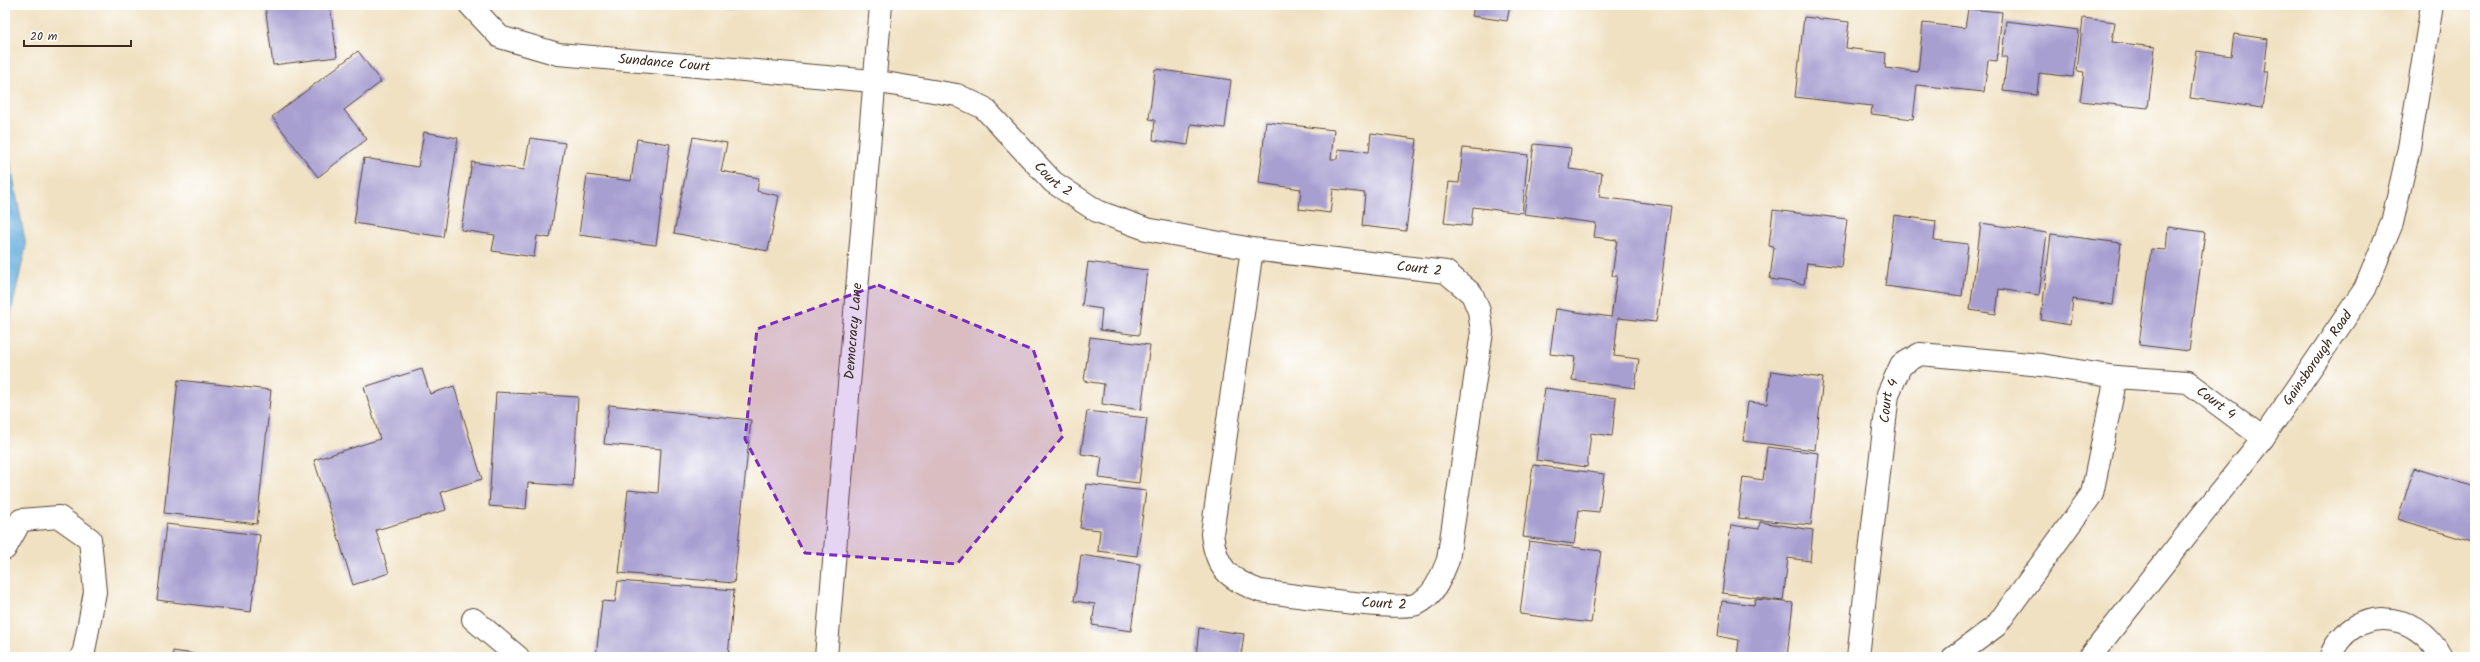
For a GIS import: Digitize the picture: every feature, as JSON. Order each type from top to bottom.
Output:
[{"type":"street","name":"Sundance Court","points":[[470,5],[500,37],[558,54],[873,82]]},
{"type":"street","name":"Democracy Lane","points":[[826,657],[873,82],[881,5]]},
{"type":"street","name":"Gainsborough Road","points":[[2090,657],[2263,438],[2365,289],[2392,223],[2408,148],[2432,5]]},
{"type":"street","name":"Court 2","points":[[873,82],[958,95],[984,108],[1053,182],[1097,211],[1146,229],[1252,249],[1446,272],[1472,294],[1479,311],[1482,332],[1448,560],[1438,583],[1429,596],[1416,605],[1392,606],[1260,591],[1242,584],[1225,571],[1215,556],[1212,534],[1252,249]]},
{"type":"street","name":"Court 4","points":[[1858,657],[1888,394],[1901,365],[1920,354],[2041,365],[2116,377],[2188,382],[2263,438]]},
{"type":"street","points":[[1954,657],[1996,626],[2092,494],[2116,377]]},
{"type":"street","points":[[5,549],[21,520],[59,517],[90,539],[95,592],[84,651],[81,657]]},
{"type":"street","points":[[472,619],[518,657]]},
{"type":"street","points":[[2330,657],[2344,636],[2358,626],[2374,620],[2391,619],[2408,623],[2423,631],[2434,643],[2442,657]]},
{"type":"highlighted area","points":[[878,285],[1033,349],[1063,436],[957,564],[805,553],[745,439],[757,329]]},
{"type":"water","points":[[5,5],[9,5],[5,101]]},
{"type":"water","points":[[5,134],[26,246],[9,322],[5,323]]},
{"type":"building","points":[[265,5],[330,5],[337,57],[273,65]]},
{"type":"building","points":[[658,5],[673,5],[672,8]]},
{"type":"building","points":[[701,5],[732,5],[732,10]]},
{"type":"building","points":[[1474,5],[1510,5],[1507,21],[1472,16]]},
{"type":"building","points":[[1968,9],[2002,12],[1997,61],[1988,60],[1984,92],[1917,85],[1913,119],[1871,114],[1872,106],[1795,97],[1804,17],[1849,22],[1846,48],[1886,53],[1885,68],[1918,72],[1923,23],[1965,28]]},
{"type":"building","points":[[2083,18],[2115,22],[2112,42],[2155,47],[2148,108],[2080,101],[2084,72],[2077,71]]},
{"type":"building","points":[[2006,21],[2079,30],[2073,77],[2039,73],[2037,95],[2003,91],[2007,57],[2002,57]]},
{"type":"building","points":[[2234,34],[2268,39],[2264,72],[2268,72],[2263,108],[2190,98],[2197,51],[2231,56]]},
{"type":"building","points":[[358,51],[381,82],[344,110],[367,139],[318,177],[272,117]]},
{"type":"building","points":[[1155,69],[1231,80],[1225,128],[1191,124],[1188,145],[1153,140],[1155,120],[1149,119]]},
{"type":"building","points":[[1266,122],[1334,130],[1331,159],[1337,159],[1338,149],[1369,152],[1371,133],[1417,139],[1406,231],[1362,226],[1365,193],[1333,189],[1330,213],[1299,209],[1301,189],[1259,183]]},
{"type":"building","points":[[424,132],[458,138],[443,237],[354,223],[364,158],[418,167]]},
{"type":"building","points":[[693,137],[727,143],[721,171],[759,178],[757,191],[779,196],[768,251],[674,233]]},
{"type":"building","points":[[530,138],[565,143],[550,238],[537,236],[534,257],[492,251],[495,235],[461,230],[472,162],[524,170]]},
{"type":"building","points":[[637,139],[670,144],[656,245],[579,235],[587,175],[631,181]]},
{"type":"building","points":[[1534,144],[1571,148],[1569,169],[1602,173],[1599,197],[1671,206],[1656,322],[1618,318],[1614,356],[1639,359],[1635,388],[1572,380],[1575,357],[1550,354],[1556,309],[1611,317],[1617,276],[1612,276],[1617,240],[1594,237],[1596,223],[1524,214]]},
{"type":"building","points":[[1463,148],[1528,155],[1522,213],[1473,207],[1471,226],[1444,223],[1449,182],[1459,183]]},
{"type":"building","points":[[1773,210],[1847,219],[1841,267],[1807,263],[1804,284],[1770,279],[1774,247],[1769,246]]},
{"type":"building","points":[[1894,215],[1936,221],[1934,240],[1968,244],[1962,296],[1885,286]]},
{"type":"building","points":[[1981,223],[2047,233],[2039,295],[1999,289],[1996,314],[1970,310]]},
{"type":"building","points":[[2168,227],[2205,232],[2189,351],[2139,345],[2151,249],[2166,250]]},
{"type":"building","points":[[2051,234],[2121,243],[2113,305],[2073,299],[2070,325],[2041,320]]},
{"type":"building","points":[[1088,262],[1147,270],[1139,335],[1100,330],[1102,309],[1082,306]]},
{"type":"building","points":[[1090,337],[1150,345],[1141,410],[1102,404],[1104,384],[1084,381]]},
{"type":"building","points":[[422,369],[430,394],[454,386],[482,479],[441,492],[446,510],[376,530],[389,573],[353,585],[314,460],[380,439],[364,387]]},
{"type":"building","points":[[1771,371],[1823,378],[1815,450],[1743,441],[1748,402],[1767,404]]},
{"type":"building","points":[[178,380],[271,390],[257,524],[164,513]]},
{"type":"building","points":[[1545,388],[1616,398],[1612,436],[1591,433],[1587,467],[1536,460]]},
{"type":"building","points":[[496,392],[578,397],[573,486],[528,483],[526,509],[489,506]]},
{"type":"building","points":[[609,405],[751,420],[734,583],[619,573],[628,490],[658,493],[661,449],[604,444]]},
{"type":"building","points":[[1087,411],[1147,418],[1139,483],[1099,478],[1102,457],[1081,454]]},
{"type":"building","points":[[1767,447],[1819,453],[1811,525],[1738,518],[1743,477],[1763,480]]},
{"type":"building","points":[[1533,465],[1604,474],[1599,512],[1579,510],[1574,544],[1523,537]]},
{"type":"building","points":[[2414,468],[2475,487],[2475,543],[2398,519]]},
{"type":"building","points":[[1086,484],[1146,491],[1137,556],[1098,551],[1100,530],[1080,528]]},
{"type":"building","points":[[1760,522],[1813,530],[1810,561],[1788,558],[1783,601],[1722,593],[1731,525],[1759,529]]},
{"type":"building","points":[[166,524],[260,535],[251,612],[157,600]]},
{"type":"building","points":[[1529,541],[1601,551],[1591,623],[1520,614]]},
{"type":"building","points":[[1081,555],[1140,564],[1131,631],[1092,625],[1095,604],[1074,601]]},
{"type":"building","points":[[618,581],[734,590],[728,657],[596,657],[602,601],[615,602]]},
{"type":"building","points":[[1755,599],[1793,603],[1787,657],[1737,657],[1739,640],[1718,636],[1722,601],[1754,605]]},
{"type":"building","points":[[1199,628],[1244,634],[1241,657],[1196,657]]},
{"type":"building","points":[[173,651],[209,656],[209,657],[172,657]]}]
